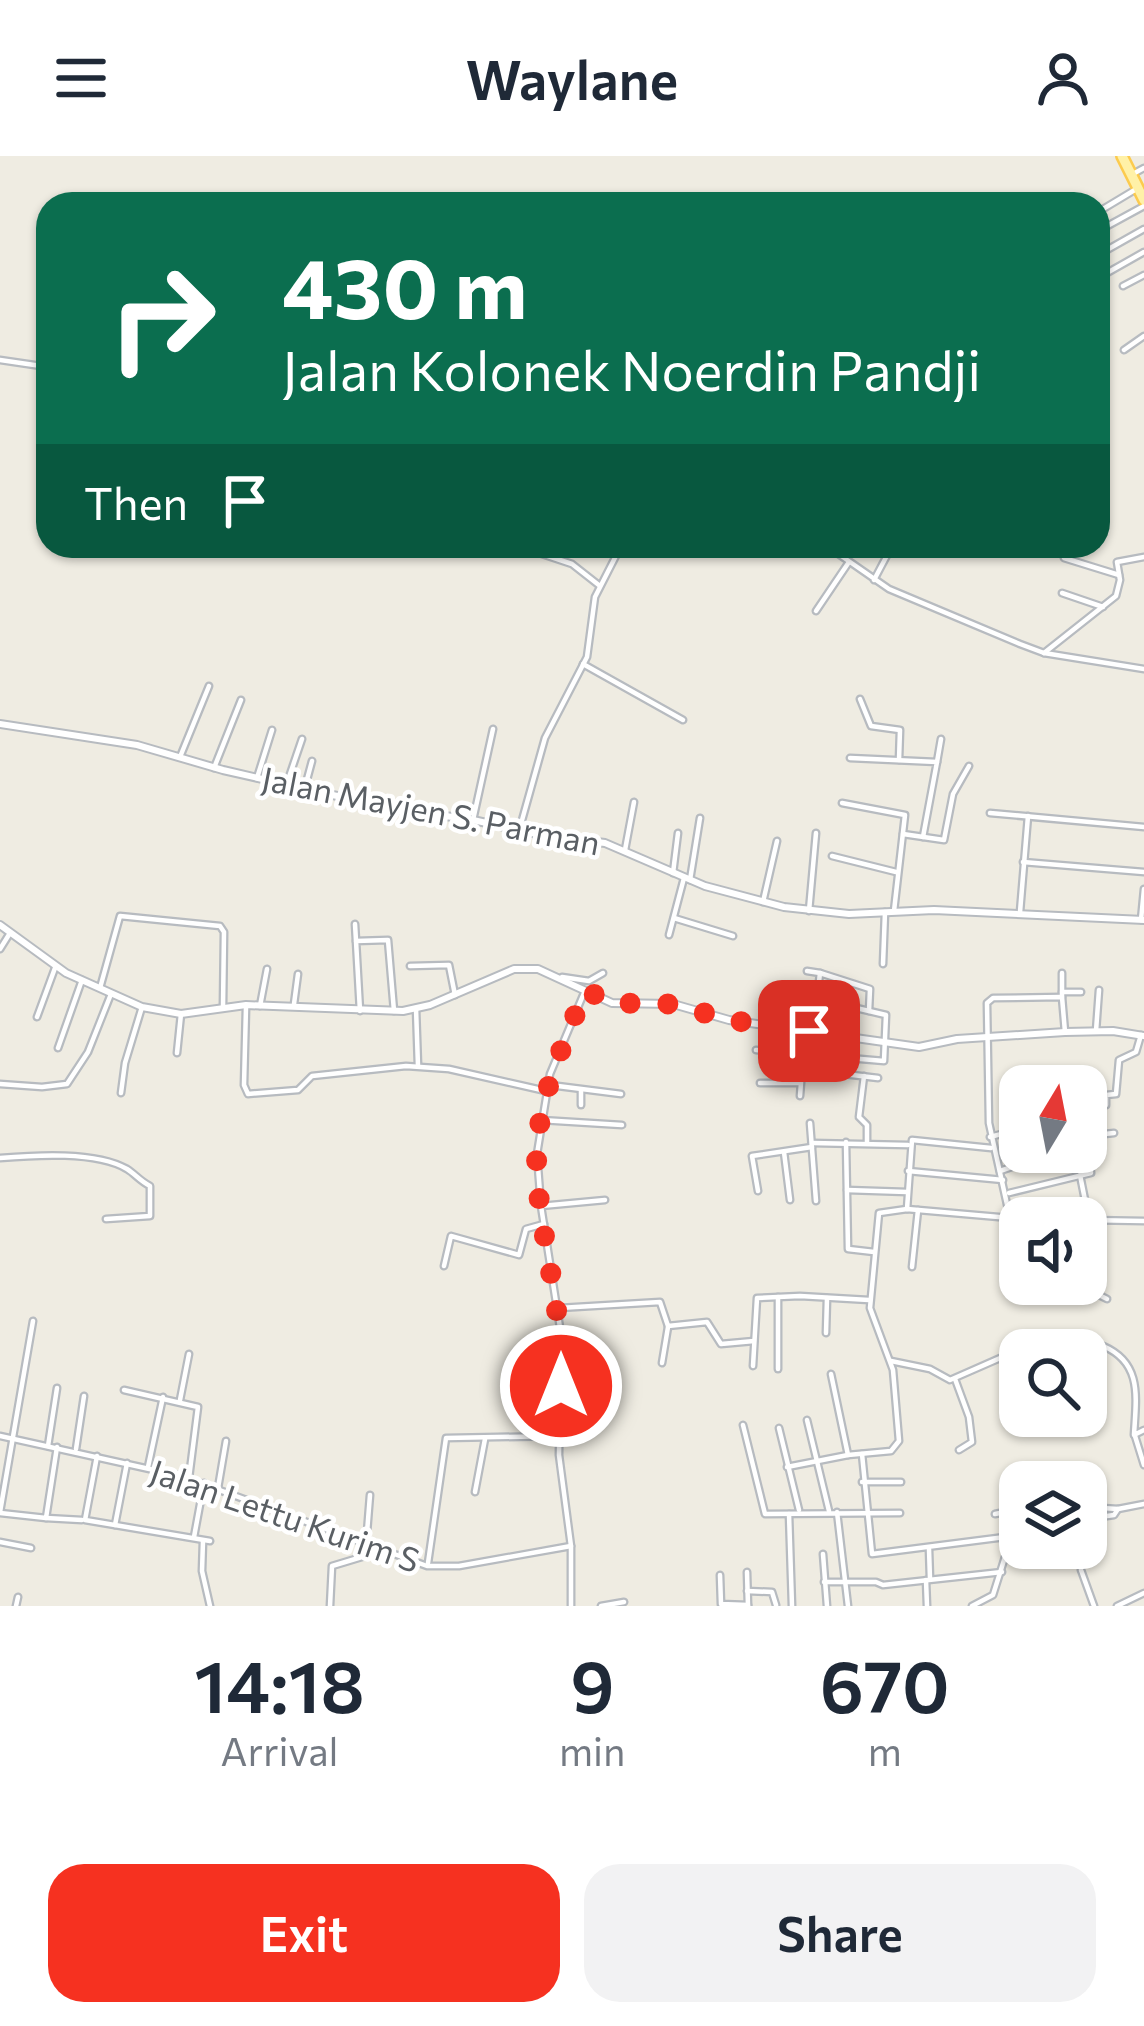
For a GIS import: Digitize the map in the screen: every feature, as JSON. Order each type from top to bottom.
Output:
[{"type":"main road","points":[[1122,156],[1144,203]]},
{"type":"street","points":[[1131,175],[1144,168]]},
{"type":"street","points":[[1110,205],[1138,188]]},
{"type":"street","points":[[1110,224],[1144,203]]},
{"type":"street","points":[[1110,249],[1144,229]]},
{"type":"street","points":[[1110,271],[1144,253]]},
{"type":"street","points":[[1123,286],[1144,275]]},
{"type":"street","points":[[1124,350],[1144,336]]},
{"type":"street","points":[[0,360],[36,365]]},
{"type":"street","points":[[1044,653],[1116,596],[1117,558],[1144,557]]},
{"type":"street","points":[[554,558],[572,564],[600,586]]},
{"type":"street","points":[[519,831],[545,738],[583,664],[591,612],[615,558]]},
{"type":"street","points":[[844,558],[874,580],[1044,653],[1144,669]]},
{"type":"street","points":[[874,580],[886,558]]},
{"type":"street","points":[[1064,558],[1119,574]]},
{"type":"street","points":[[816,611],[849,562]]},
{"type":"street","points":[[1062,593],[1102,607]]},
{"type":"street","points":[[583,664],[683,721]]},
{"type":"street","points":[[180,757],[209,686]]},
{"type":"street","points":[[860,699],[871,726],[900,730],[899,760]]},
{"type":"street","points":[[214,768],[241,700]]},
{"type":"street","name":"Jalan Mayjen S. Parman","points":[[0,724],[180,757],[389,808],[595,841],[687,879],[808,911],[1020,913],[1143,920]]},
{"type":"street","points":[[472,820],[493,729]]},
{"type":"street","points":[[256,778],[272,730]]},
{"type":"street","points":[[286,783],[302,739]]},
{"type":"street","points":[[922,837],[941,739]]},
{"type":"street","points":[[850,758],[937,762]]},
{"type":"street","points":[[305,787],[312,760]]},
{"type":"street","points":[[903,834],[944,840],[953,794],[970,766]]},
{"type":"street","points":[[625,850],[634,802]]},
{"type":"street","points":[[842,802],[904,814],[883,964]]},
{"type":"street","points":[[990,814],[1144,827]]},
{"type":"street","points":[[1020,913],[1028,816]]},
{"type":"street","points":[[669,934],[700,818]]},
{"type":"street","points":[[808,911],[816,832]]},
{"type":"street","points":[[673,873],[678,833]]},
{"type":"street","points":[[763,902],[777,841]]},
{"type":"street","points":[[832,856],[898,872]]},
{"type":"street","points":[[1023,862],[1144,872]]},
{"type":"street","points":[[1143,920],[1144,889]]},
{"type":"street","points":[[100,988],[120,916],[220,926],[224,932],[224,1007]]},
{"type":"street","points":[[674,918],[733,936]]},
{"type":"street","points":[[355,924],[360,1011]]},
{"type":"street","points":[[0,925],[55,968],[142,1007],[181,1014],[246,1005],[394,1011],[455,995],[514,969],[538,968],[612,1003],[673,1004],[729,1020],[919,1047],[957,1039],[1096,1031],[1142,1036],[1136,1052],[1119,1060],[1115,1094],[1107,1095]]},
{"type":"street","points":[[0,949],[10,933]]},
{"type":"street","points":[[356,941],[388,940],[394,1011]]},
{"type":"street","points":[[410,966],[448,964],[455,995]]},
{"type":"street","points":[[37,1017],[55,968]]},
{"type":"street","points":[[260,1006],[267,969]]},
{"type":"street","points":[[807,971],[870,989],[869,1011]]},
{"type":"street","points":[[562,977],[589,981],[603,973]]},
{"type":"street","points":[[817,999],[820,973]]},
{"type":"street","points":[[1062,973],[1065,1033]]},
{"type":"street","points":[[293,1009],[298,974]]},
{"type":"street","points":[[58,1048],[82,980]]},
{"type":"street","points":[[571,1606],[571,1546],[559,1436],[559,1308],[537,1154],[546,1088],[585,990]]},
{"type":"street","points":[[1096,1031],[1099,990]]},
{"type":"street","points":[[999,1168],[990,1137],[986,1008],[990,999],[1082,992]]},
{"type":"street","points":[[0,1084],[67,1084],[88,1052],[112,993]]},
{"type":"street","points":[[766,1024],[778,993]]},
{"type":"street","points":[[756,1050],[882,1064],[886,1015],[805,996]]},
{"type":"street","points":[[246,1005],[244,1085],[248,1094],[298,1090],[312,1076],[418,1066],[546,1088],[621,1094]]},
{"type":"street","points":[[121,1094],[142,1007]]},
{"type":"street","points":[[416,1008],[418,1066]]},
{"type":"street","points":[[177,1053],[181,1014]]},
{"type":"street","points":[[800,1096],[803,1056]]},
{"type":"street","points":[[801,1070],[878,1078]]},
{"type":"street","points":[[864,1076],[859,1119],[867,1123],[867,1142]]},
{"type":"street","points":[[760,1083],[800,1083]]},
{"type":"street","points":[[580,1105],[581,1091]]},
{"type":"street","points":[[541,1120],[622,1125]]},
{"type":"street","points":[[810,1123],[816,1201]]},
{"type":"street","points":[[1107,1134],[1114,1133]]},
{"type":"street","points":[[990,1137],[999,1135]]},
{"type":"street","points":[[908,1209],[914,1139],[993,1148]]},
{"type":"street","points":[[846,1142],[848,1249],[874,1252]]},
{"type":"street","points":[[758,1191],[752,1156],[846,1142],[910,1145]]},
{"type":"street","points":[[784,1152],[790,1200]]},
{"type":"street","points":[[0,1157],[86,1160],[122,1167],[150,1186],[150,1216],[106,1220]]},
{"type":"street","points":[[908,1171],[1003,1180]]},
{"type":"street","points":[[1001,1173],[1006,1197]]},
{"type":"street","points":[[1006,1194],[1088,1173]]},
{"type":"street","points":[[1080,1175],[1084,1197]]},
{"type":"street","points":[[847,1190],[907,1192]]},
{"type":"street","points":[[541,1206],[605,1200]]},
{"type":"street","points":[[787,1466],[891,1450],[899,1443],[890,1361],[870,1314],[879,1213],[908,1209],[999,1217]]},
{"type":"street","points":[[912,1267],[918,1210]]},
{"type":"street","points":[[1107,1220],[1144,1220]]},
{"type":"street","points":[[444,1266],[451,1236],[520,1255],[526,1229],[544,1224]]},
{"type":"street","points":[[753,1366],[755,1301],[778,1297],[869,1300]]},
{"type":"street","points":[[778,1297],[778,1369]]},
{"type":"street","points":[[826,1333],[827,1298]]},
{"type":"street","points":[[559,1308],[660,1302],[668,1326],[662,1363]]},
{"type":"street","points":[[33,1321],[0,1512],[207,1540],[202,1571],[210,1606]]},
{"type":"street","points":[[668,1326],[707,1322],[721,1344],[754,1341]]},
{"type":"street","points":[[890,1361],[955,1379],[1030,1346],[1103,1346],[1132,1369],[1134,1435],[1144,1465]]},
{"type":"street","points":[[180,1400],[189,1354]]},
{"type":"street","points":[[831,1374],[848,1456]]},
{"type":"street","points":[[955,1379],[969,1417],[972,1442],[958,1450]]},
{"type":"street","points":[[48,1446],[57,1388]]},
{"type":"street","points":[[124,1390],[180,1400],[199,1410],[189,1478]]},
{"type":"street","points":[[75,1452],[84,1396]]},
{"type":"street","points":[[148,1467],[163,1397]]},
{"type":"street","points":[[807,1420],[833,1511],[848,1606]]},
{"type":"street","points":[[743,1425],[764,1513],[900,1513]]},
{"type":"street","points":[[779,1428],[799,1512]]},
{"type":"street","points":[[1134,1435],[1144,1430]]},
{"type":"street","name":"Jalan Lettu Kurim S","points":[[0,1436],[189,1478],[428,1566],[459,1566],[571,1546]]},
{"type":"street","points":[[428,1566],[446,1438],[559,1436]]},
{"type":"street","points":[[475,1492],[485,1438]]},
{"type":"street","points":[[218,1488],[226,1441]]},
{"type":"street","points":[[46,1518],[57,1448]]},
{"type":"street","points":[[862,1454],[872,1554],[999,1538]]},
{"type":"street","points":[[85,1520],[97,1456]]},
{"type":"street","points":[[115,1525],[127,1463]]},
{"type":"street","points":[[862,1482],[901,1482]]},
{"type":"street","points":[[194,1538],[204,1484]]},
{"type":"street","points":[[366,1545],[370,1495]]},
{"type":"street","points":[[1107,1508],[1144,1504]]},
{"type":"street","points":[[1107,1516],[1118,1509]]},
{"type":"street","points":[[995,1514],[999,1513]]},
{"type":"street","points":[[789,1514],[792,1606]]},
{"type":"street","points":[[0,1542],[31,1548]]},
{"type":"street","points":[[927,1606],[929,1549]]},
{"type":"street","points":[[330,1606],[332,1567],[385,1550]]},
{"type":"street","points":[[823,1555],[827,1606]]},
{"type":"street","points":[[972,1606],[992,1598],[1004,1569]]},
{"type":"street","points":[[1081,1570],[1094,1606]]},
{"type":"street","points":[[720,1575],[721,1604],[748,1605],[747,1572]]},
{"type":"street","points":[[824,1582],[883,1586],[1003,1572]]},
{"type":"street","points":[[747,1592],[772,1592],[776,1605]]},
{"type":"street","points":[[1117,1606],[1144,1592]]},
{"type":"street","points":[[16,1606],[18,1598]]},
{"type":"street","points":[[601,1606],[624,1602]]},
{"type":"route","points":[[561,1386],[562,1334],[537,1174],[538,1138],[555,1057],[585,990],[612,1003],[673,1004],[729,1020],[809,1031]]}]
